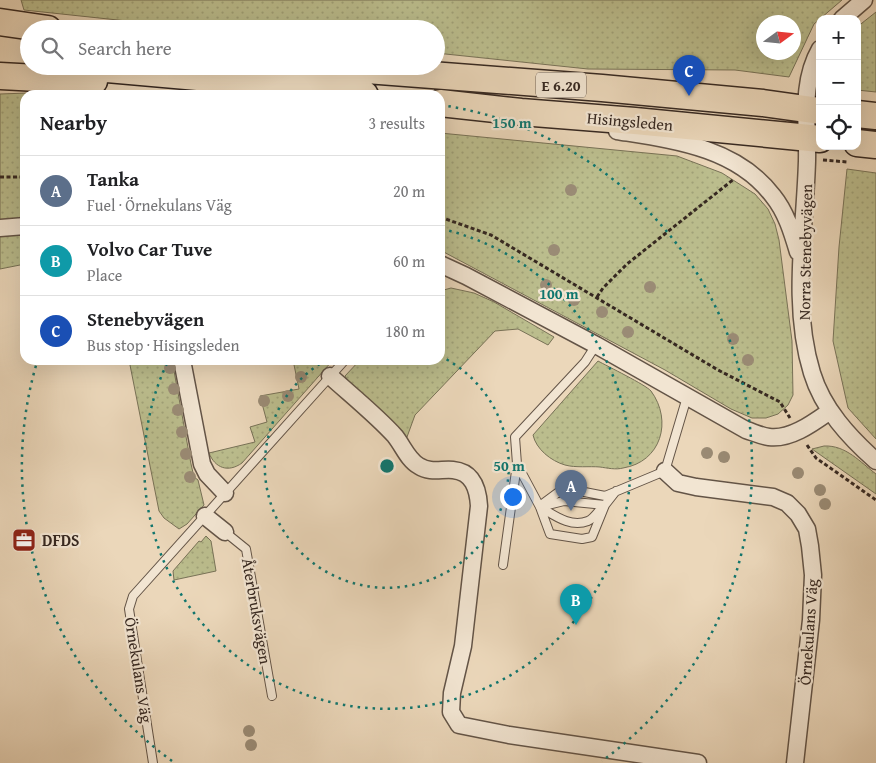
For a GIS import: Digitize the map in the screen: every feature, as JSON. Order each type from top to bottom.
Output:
[{"type":"highway","points":[[0,22],[20,25]]},
{"type":"highway","points":[[0,40],[20,41]]},
{"type":"highway","points":[[0,60],[20,61]]},
{"type":"highway","points":[[174,75],[325,90]]},
{"type":"highway","name":"Hisingsleden","points":[[432,75],[602,88],[763,103],[813,110]]},
{"type":"highway","points":[[0,76],[107,81],[276,84]]},
{"type":"highway","name":"Hisingsleden","points":[[445,104],[813,139]]},
{"type":"highway","points":[[861,114],[876,116]]},
{"type":"highway","points":[[861,143],[876,145]]},
{"type":"street","points":[[847,15],[864,0]]},
{"type":"street","name":"Norra Stenebyvägen","points":[[816,59],[808,80],[813,110],[813,139],[807,160],[802,261],[805,344],[812,374],[819,392],[830,411],[842,427],[876,461]]},
{"type":"street","points":[[567,116],[600,129],[665,138],[700,147],[730,160],[756,177],[774,196],[790,225],[802,261]]},
{"type":"street","points":[[0,228],[20,226]]},
{"type":"street","points":[[445,266],[596,345],[746,430],[770,437],[783,436],[798,431],[830,411]]},
{"type":"street","points":[[183,365],[202,464],[207,474],[225,492]]},
{"type":"street","points":[[330,376],[395,437],[417,466],[432,471],[452,470],[461,472],[469,476],[475,484],[478,493],[478,506],[463,646],[452,693],[451,712],[460,725],[509,735],[698,763]]},
{"type":"street","name":"Örnekulans Väg","points":[[666,471],[678,482],[696,487],[773,496],[787,503],[798,514],[806,529],[813,575],[812,620],[795,763]]},
{"type":"street","name":"Återbruksvägen","points":[[205,516],[225,532]]},
{"type":"lane","points":[[504,565],[517,464],[515,437],[585,362],[596,345]]},
{"type":"lane","name":"Örnekulans Väg","points":[[153,763],[129,609],[132,596],[340,365]]},
{"type":"lane","points":[[540,507],[564,488],[605,496],[666,471],[687,397]]},
{"type":"lane","points":[[517,464],[540,507],[550,534],[582,539],[592,537],[605,505]]},
{"type":"lane","points":[[540,507],[561,520],[577,523],[589,521],[616,491]]},
{"type":"lane","points":[[540,507],[564,501],[605,505]]},
{"type":"lane","name":"Återbruksvägen","points":[[225,532],[246,549],[272,696]]},
{"type":"path","points":[[597,297],[627,264],[735,178],[742,168]]},
{"type":"path","points":[[0,177],[20,176]]},
{"type":"path","points":[[445,219],[491,235],[597,297],[614,310],[718,370],[780,402],[816,458],[876,500]]},
{"type":"green space","points":[[21,0],[842,0],[824,15],[816,15],[816,22],[801,52],[801,15],[756,15],[756,60],[797,60],[789,77],[735,70],[588,69],[445,54],[445,20],[118,20],[24,10]]},
{"type":"green space","points":[[876,12],[876,92],[861,90],[861,24]]},
{"type":"green space","points":[[20,93],[20,218],[0,220],[0,94]]},
{"type":"green space","points":[[445,133],[677,156],[722,173],[755,194],[768,209],[775,224],[779,240],[792,341],[793,395],[788,405],[778,414],[766,418],[752,418],[731,409],[665,370],[445,253]]},
{"type":"green space","points":[[847,169],[876,173],[876,439],[848,408],[833,341],[839,247]]},
{"type":"green space","points":[[20,232],[20,265],[0,269],[0,234]]},
{"type":"green space","points":[[451,288],[474,293],[494,302],[554,337],[548,345],[518,329],[495,331],[415,415],[407,437],[356,397],[345,376],[355,365],[445,365],[445,290]]},
{"type":"green space","points":[[598,361],[648,388],[658,403],[661,415],[662,427],[654,449],[646,458],[636,464],[623,468],[565,465],[545,454],[537,445],[533,435]]},
{"type":"green space","points":[[130,365],[173,365],[191,464],[194,477],[198,480],[204,505],[187,524],[179,529],[164,518],[159,511]]},
{"type":"green space","points":[[294,365],[329,365],[242,463],[232,468],[227,468],[215,462],[209,453],[255,442],[250,427],[267,422],[260,396],[299,389]]},
{"type":"green space","points":[[832,446],[846,451],[876,474],[876,494],[812,449]]},
{"type":"green space","points":[[206,536],[211,541],[216,571],[174,580],[173,571],[199,541],[201,542]]},
{"type":"place","name":"Stenebyvägen","points":[[689,96]]},
{"type":"place","name":"Tanka","points":[[571,511]]},
{"type":"place","name":"DFDS","points":[[24,540]]},
{"type":"place","name":"Volvo Car Tuve","points":[[576,625]]}]
